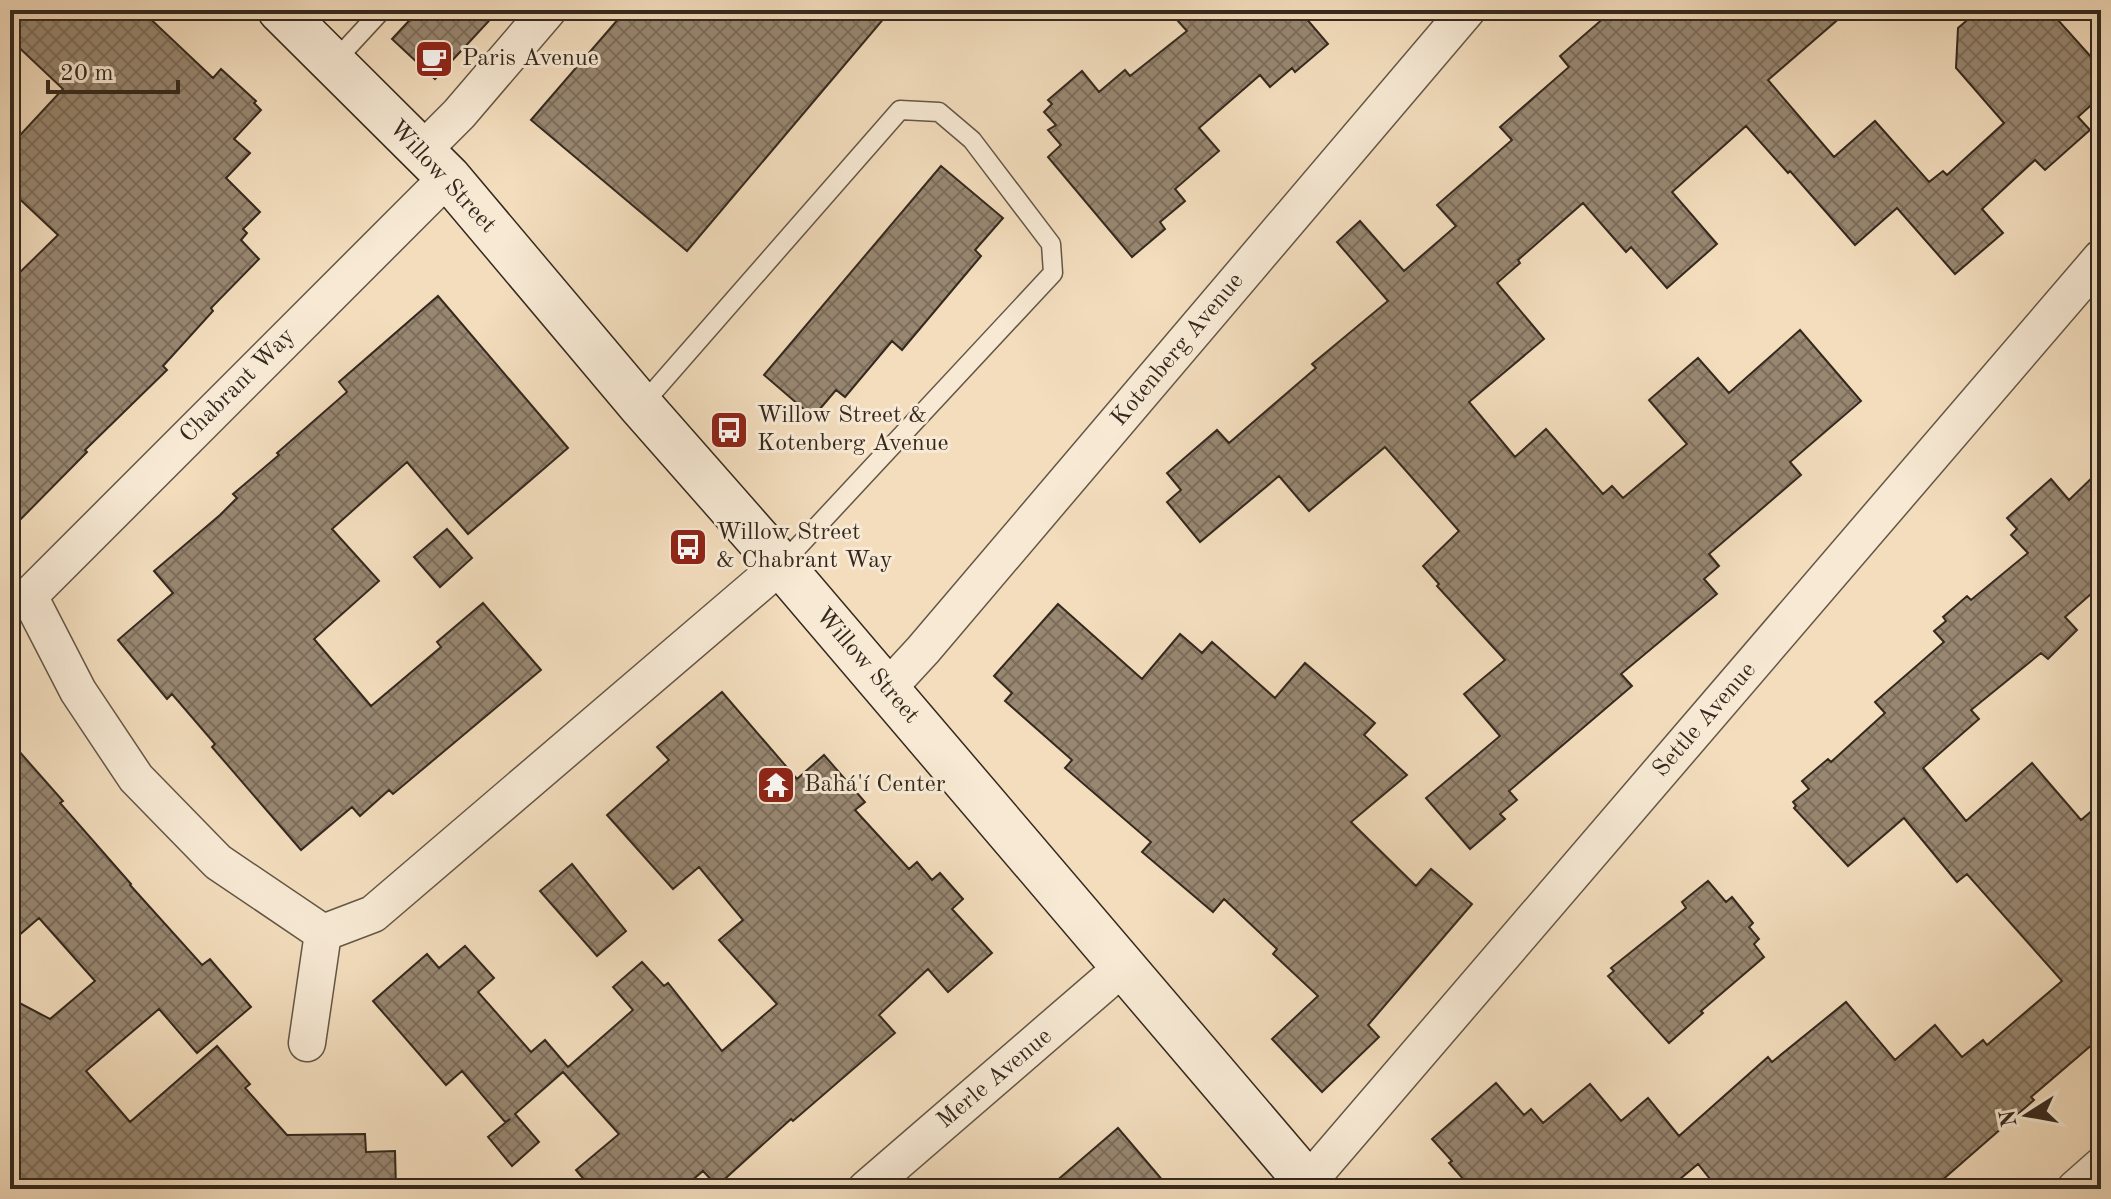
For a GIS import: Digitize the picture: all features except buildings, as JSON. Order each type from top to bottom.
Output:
[{"type":"main road","name":"Willow Street","points":[[280,10],[434,165],[781,565],[1310,1186]]},
{"type":"street","name":"Chabrant Way","points":[[323,933],[218,862],[136,778],[19,597],[434,165],[459,114],[548,10]]},
{"type":"street","name":"Kotenberg Avenue","points":[[887,689],[1467,10]]},
{"type":"street","name":"Settle Avenue","points":[[1310,1186],[2101,258]]},
{"type":"street","points":[[307,1043],[323,933],[373,914],[781,565]]},
{"type":"street","name":"Merle Avenue","points":[[866,1189],[1123,967]]},
{"type":"street","points":[[2075,1189],[2101,1166]]},
{"type":"lane","points":[[333,63],[382,10]]},
{"type":"lane","points":[[641,406],[900,110],[939,112],[972,140],[1051,244],[1053,273],[781,565]]},
{"type":"place","name":"Paris Avenue","points":[[434,59]]},
{"type":"place","name":"Willow Street & Kotenberg Avenue","points":[[729,430]]},
{"type":"place","name":"Willow Street & Chabrant Way","points":[[688,547]]},
{"type":"place","name":"Bahá'í Center","points":[[776,785]]}]
